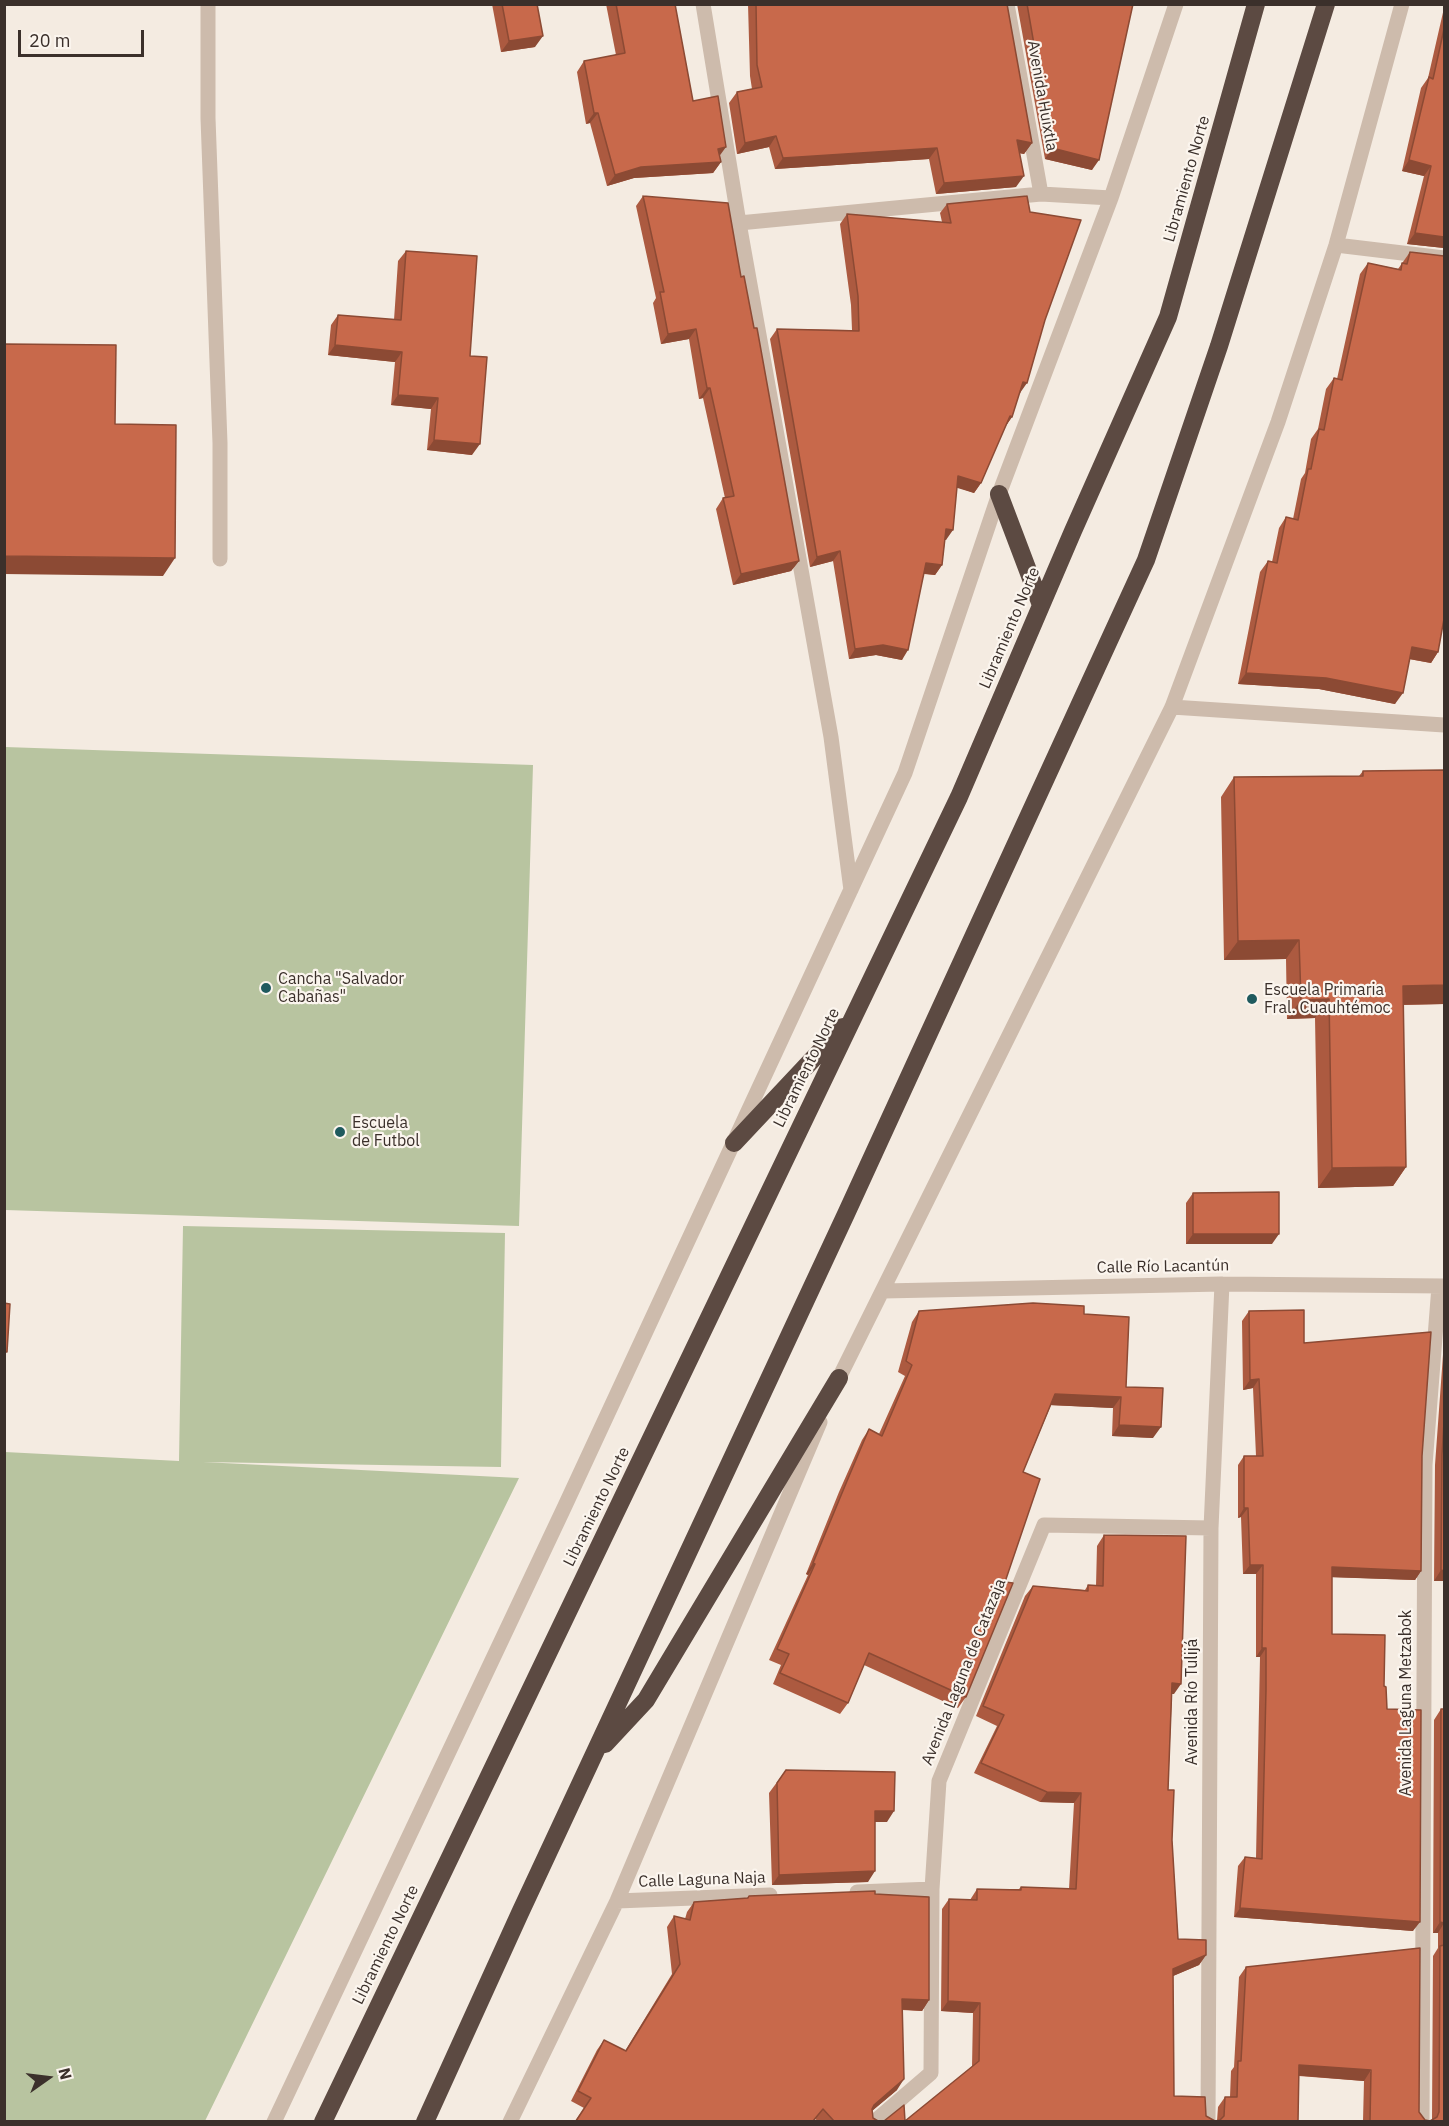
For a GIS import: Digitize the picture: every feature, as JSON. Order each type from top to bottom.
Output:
[{"type":"highway","name":"Libramiento Norte","points":[[323,2121],[959,797],[1168,316],[1256,4]]},
{"type":"highway","points":[[425,2121],[846,1214],[1146,560],[1219,346],[1326,4]]},
{"type":"highway","points":[[999,494],[1041,605]]},
{"type":"highway","points":[[734,1143],[854,1014]]},
{"type":"highway","points":[[593,1757],[646,1700],[839,1378]]},
{"type":"street","points":[[208,4],[208,118],[220,443],[220,559]]},
{"type":"street","points":[[702,4],[831,737],[851,890]]},
{"type":"street","name":"Avenida Huixtla","points":[[1007,4],[1041,194]]},
{"type":"street","name":"Libramiento Norte","points":[[274,2121],[564,1508],[905,773],[999,494],[1112,198],[1176,4]]},
{"type":"street","points":[[510,2121],[617,1901],[839,1378],[1172,707],[1278,422],[1336,245],[1402,4]]},
{"type":"street","points":[[739,224],[1041,194],[1112,198]]},
{"type":"street","points":[[1336,245],[1444,258]]},
{"type":"street","points":[[1172,707],[1444,725]]},
{"type":"street","name":"Calle Río Lacantún","points":[[883,1291],[1222,1284],[1442,1286]]},
{"type":"street","name":"Avenida Río Tulijá","points":[[1208,2121],[1212,1528],[1222,1284]]},
{"type":"street","name":"Avenida Laguna Metzabok","points":[[1422,2121],[1425,1465],[1442,1286]]},
{"type":"street","name":"Avenida Laguna de Catazaja","points":[[874,2121],[931,2073],[932,1889],[939,1781],[1044,1526],[1212,1528]]},
{"type":"street","points":[[838,1893],[932,1889]]},
{"type":"street","name":"Calle Laguna Naja","points":[[617,1901],[780,1895]]},
{"type":"green space","name":"Cancha \"Salvador Cabañas\"","points":[[5,747],[533,765],[519,1226],[5,1210]]},
{"type":"green space","points":[[183,1226],[505,1233],[501,1467],[203,1462],[519,1478],[205,2121],[5,2121],[5,1452],[179,1461]]},
{"type":"building","points":[[502,4],[537,4],[543,36],[509,41]]},
{"type":"building","points":[[616,4],[675,4],[693,101],[718,96],[726,147],[718,149],[721,162],[641,167],[615,175],[598,113],[594,113],[584,61],[625,53]]},
{"type":"building","points":[[756,4],[1007,4],[1032,143],[1017,140],[1024,176],[944,183],[937,148],[783,158],[776,136],[745,143],[737,92],[762,87],[757,65]]},
{"type":"building","points":[[1027,4],[1133,4],[1099,160],[1052,148]]},
{"type":"building","points":[[1444,29],[1444,237],[1415,233],[1431,166],[1409,160],[1429,77],[1433,79]]},
{"type":"building","points":[[643,196],[728,203],[741,277],[744,276],[754,328],[757,328],[799,561],[741,574],[723,498],[734,496],[710,388],[707,388],[696,329],[668,334],[660,292],[664,292]]},
{"type":"building","points":[[1027,196],[1030,212],[1081,220],[1045,320],[1027,383],[1023,382],[1012,417],[1010,416],[981,483],[958,476],[953,530],[946,529],[942,565],[926,563],[908,650],[883,645],[855,649],[840,551],[817,557],[777,329],[859,331],[858,296],[847,214],[951,223],[947,204]]},
{"type":"building","points":[[406,251],[477,256],[470,356],[487,357],[480,444],[434,440],[438,398],[398,395],[402,352],[335,345],[338,315],[401,320]]},
{"type":"building","points":[[1410,252],[1444,256],[1444,619],[1438,652],[1412,647],[1403,693],[1326,678],[1246,673],[1268,561],[1277,563],[1286,517],[1298,520],[1319,429],[1324,430],[1334,378],[1342,380],[1368,263],[1401,270],[1402,263],[1407,264]]},
{"type":"building","points":[[4,344],[116,345],[115,424],[176,425],[175,558],[4,556]]},
{"type":"building","points":[[1444,770],[1444,985],[1403,986],[1406,1167],[1332,1168],[1329,999],[1301,1000],[1299,940],[1238,941],[1234,777],[1363,776],[1363,771]]},
{"type":"building","points":[[1279,1192],[1279,1234],[1193,1234],[1193,1193]]},
{"type":"building","points":[[4,1303],[10,1304],[7,1352],[4,1352]]},
{"type":"building","points":[[1033,1303],[1084,1306],[1084,1314],[1129,1317],[1126,1387],[1163,1388],[1161,1427],[1119,1425],[1121,1397],[1055,1394],[1023,1472],[1040,1479],[1005,1582],[1013,1583],[966,1697],[869,1653],[848,1703],[780,1673],[789,1654],[777,1649],[815,1564],[813,1563],[869,1429],[882,1436],[912,1365],[906,1361],[919,1311]]},
{"type":"building","points":[[1304,1310],[1304,1343],[1431,1332],[1422,1456],[1421,1571],[1332,1567],[1332,1634],[1385,1635],[1384,1686],[1386,1687],[1387,1709],[1421,1710],[1420,1922],[1240,1908],[1245,1857],[1262,1859],[1266,1690],[1266,1648],[1262,1648],[1263,1565],[1250,1565],[1248,1508],[1244,1508],[1244,1456],[1263,1456],[1259,1379],[1250,1380],[1249,1311]]},
{"type":"building","points":[[1444,1422],[1444,1571],[1441,1570]]},
{"type":"building","points":[[1104,1535],[1186,1536],[1181,1684],[1172,1683],[1168,1790],[1174,1790],[1172,1840],[1178,1939],[1206,1940],[1206,1955],[1173,1969],[1174,2096],[1205,2097],[1206,2116],[1215,2121],[905,2121],[979,2061],[980,2003],[948,2001],[949,1899],[977,1900],[977,1889],[1021,1890],[1021,1887],[1076,1889],[1081,1793],[1047,1792],[981,1763],[1004,1715],[983,1706],[1033,1586],[1088,1591],[1088,1585],[1103,1586]]},
{"type":"building","points":[[1441,1709],[1444,1709],[1444,1923],[1440,1922]]},
{"type":"building","points":[[786,1770],[895,1772],[894,1811],[875,1811],[875,1871],[779,1875],[777,1783]]},
{"type":"building","points":[[875,1891],[875,1894],[929,1897],[929,2000],[902,1999],[904,2079],[874,2105],[873,2118],[878,2121],[834,2121],[823,2109],[813,2121],[576,2121],[591,2098],[578,2091],[604,2040],[626,2051],[680,1964],[674,1916],[690,1920],[694,1902],[748,1898],[749,1896]]},
{"type":"building","points":[[1444,1945],[1444,2121],[1430,2121],[1437,2117],[1439,2112],[1440,1946]]},
{"type":"building","points":[[1420,1948],[1419,2112],[1425,2120],[1430,2121],[1370,2121],[1371,2070],[1299,2065],[1298,2121],[1215,2121],[1224,2116],[1225,2097],[1237,2097],[1246,1967]]},
{"type":"building","points":[[904,2105],[905,2121],[884,2121]]},
{"type":"place","name":"Cancha \"Salvador Cabañas\"","points":[[266,988]]},
{"type":"place","name":"Escuela Primaria Fral. Cuauhtémoc","points":[[1252,999]]},
{"type":"place","name":"Escuela de Futbol","points":[[340,1132]]}]
